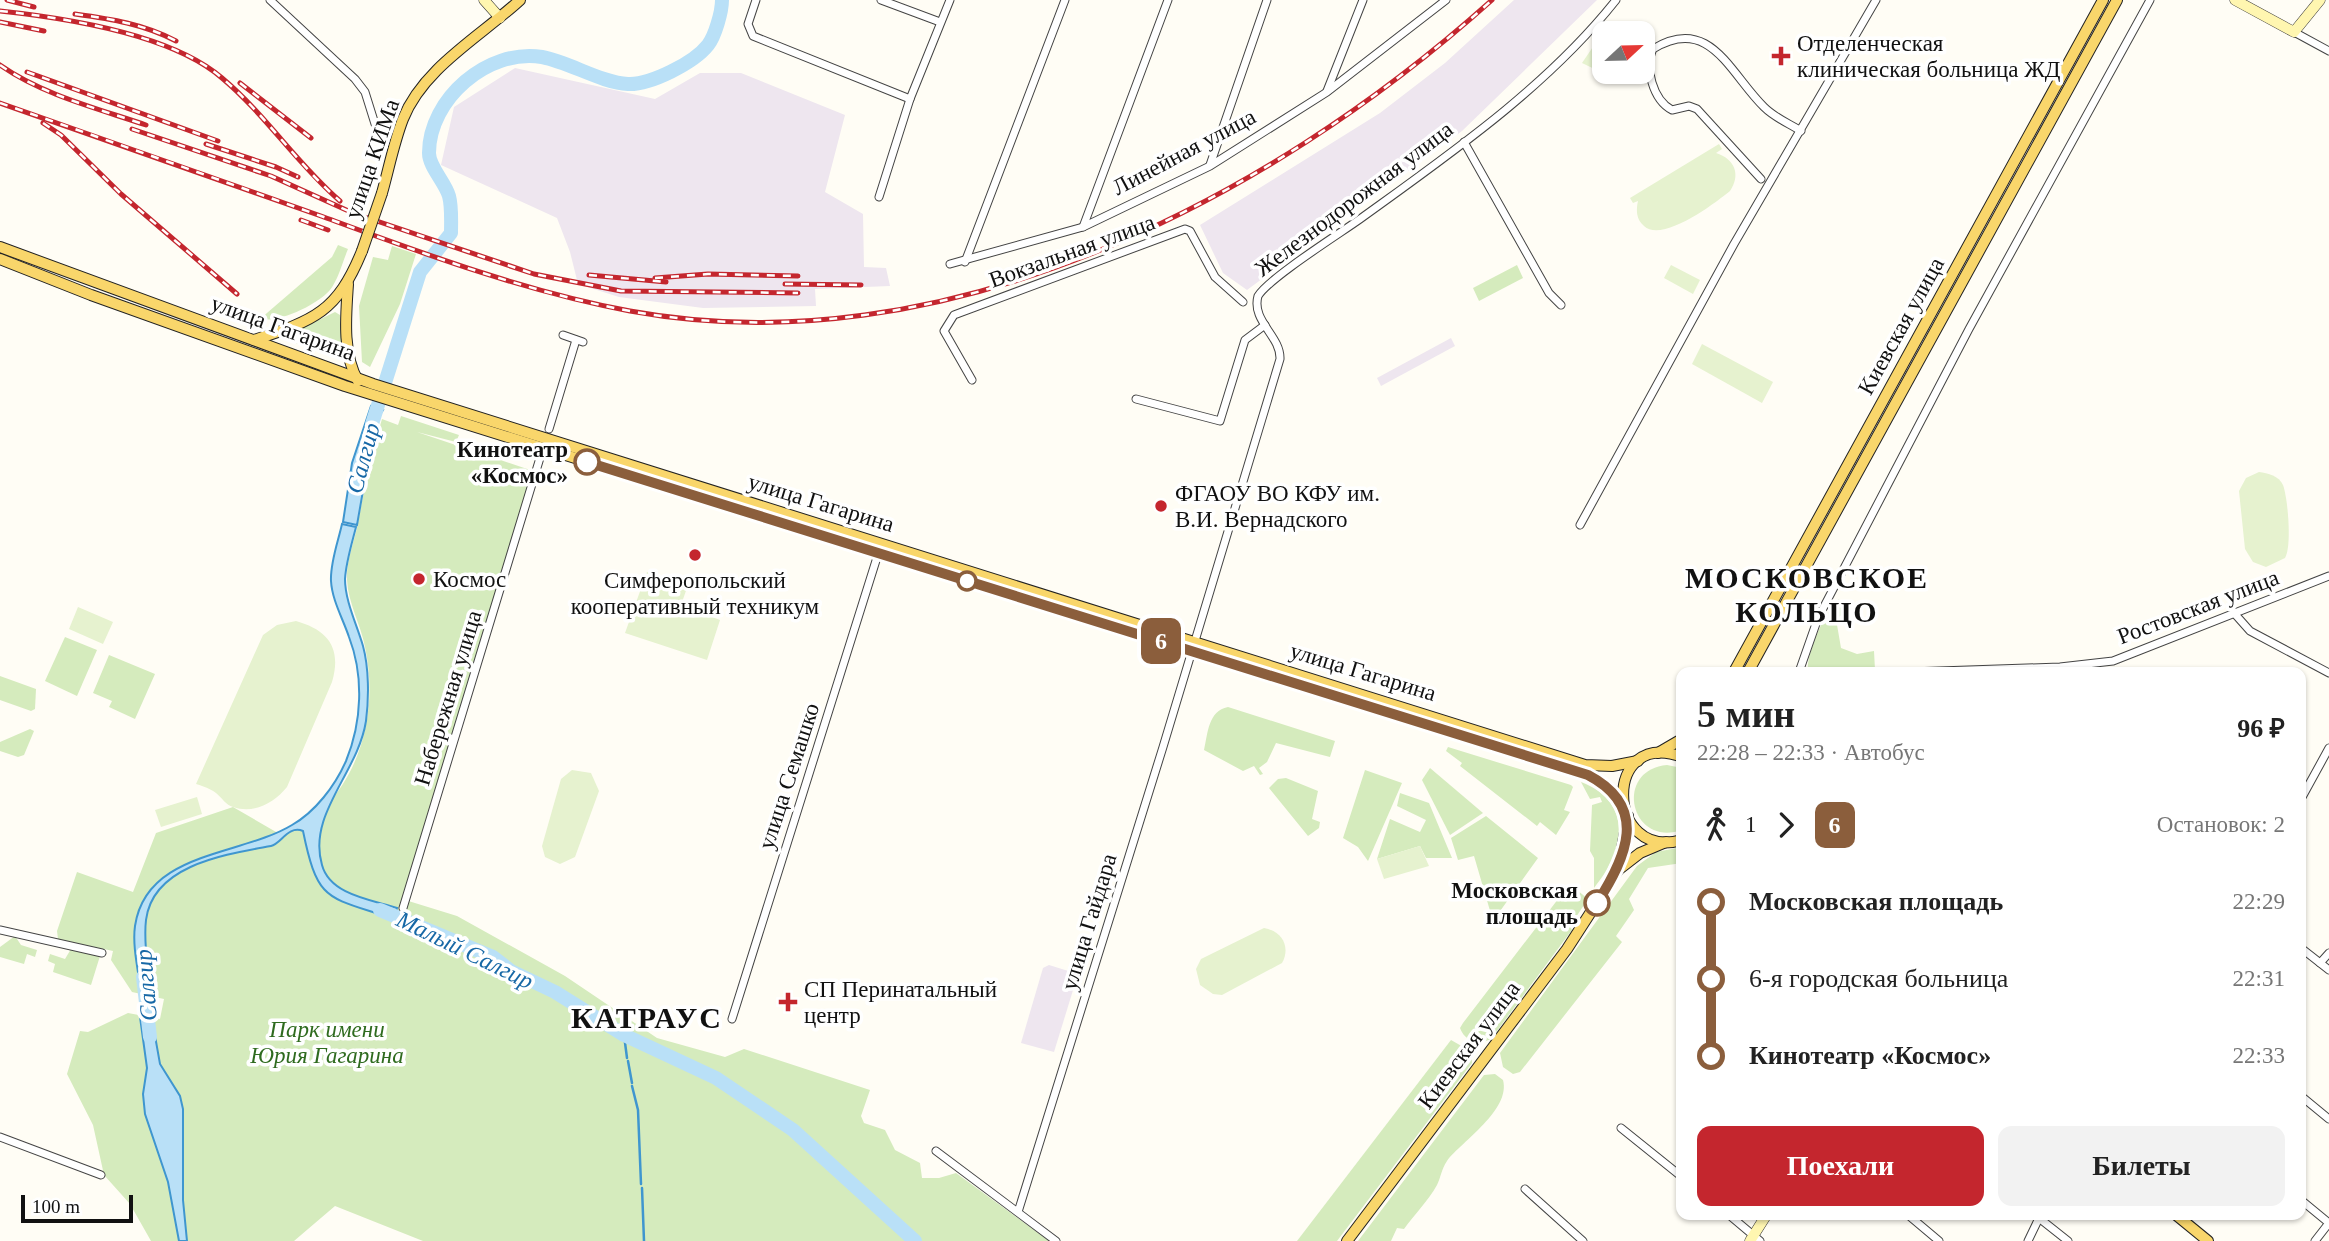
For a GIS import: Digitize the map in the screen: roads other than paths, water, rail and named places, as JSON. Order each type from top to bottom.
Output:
[{"type":"main road","name":"улица КИМа","points":[[348,284],[382,192],[401,124],[414,99],[450,59],[520,0]]},
{"type":"main road","name":"Киевская улица","points":[[1737,667],[2104,0]]},
{"type":"main road","name":"Киевская улица","points":[[1751,667],[2117,0]]},
{"type":"main road","name":"улица Гагарина","points":[[0,247],[355,377],[368,387]]},
{"type":"main road","name":"улица Гагарина","points":[[0,259],[231,346],[1194,646],[1585,765],[1612,766],[1638,761]]},
{"type":"main road","points":[[231,346],[256,340],[322,311],[348,284]]},
{"type":"main road","points":[[348,284],[346,321],[350,362],[355,377]]},
{"type":"main road","name":"улица Гагарина","points":[[397,396],[542,452],[879,548]]},
{"type":"main road","name":"улица Гагарина","points":[[1194,646],[1588,775],[1605,785],[1626,812]]},
{"type":"main road","points":[[1676,742],[1638,761],[1624,781],[1622,797],[1626,812],[1645,835],[1666,842],[1676,841]]},
{"type":"main road","points":[[1656,754],[1676,756]]},
{"type":"main road","name":"Киевская улица","points":[[1618,870],[1626,812]]},
{"type":"main road","name":"Киевская улица","points":[[1347,1241],[1567,949],[1618,870],[1640,853],[1666,842]]},
{"type":"main road","points":[[2182,1220],[2208,1241]]},
{"type":"street","points":[[270,0],[355,79],[365,92],[375,124]]},
{"type":"street","points":[[484,0],[500,19]]},
{"type":"street","points":[[756,0],[748,24],[750,33],[757,39],[910,99]]},
{"type":"street","points":[[881,0],[940,22]]},
{"type":"street","points":[[878,197],[910,99],[950,0]]},
{"type":"street","points":[[965,262],[1065,0]]},
{"type":"street","points":[[1083,226],[1168,0]]},
{"type":"street","points":[[1209,166],[1267,0]]},
{"type":"street","points":[[1327,92],[1363,0]]},
{"type":"street","name":"Линейная улица","points":[[950,264],[965,262],[1083,226],[1209,166],[1327,92],[1446,0]]},
{"type":"street","name":"Железнодорожная улица","points":[[1600,21],[1616,0]]},
{"type":"street","points":[[1580,525],[1668,363],[1876,0]]},
{"type":"street","points":[[1801,667],[1818,618],[1969,329],[2150,0]]},
{"type":"street","points":[[2235,0],[2329,51]]},
{"type":"street","points":[[2294,32],[2320,0]]},
{"type":"street","name":"Железнодорожная улица","points":[[1194,646],[1280,359],[1278,348],[1256,308],[1261,291],[1464,142],[1592,29]]},
{"type":"street","points":[[1656,47],[1690,39],[1711,45],[1763,106],[1777,118],[1801,131]]},
{"type":"street","points":[[1654,84],[1664,105],[1672,110],[1689,106],[1697,109],[1761,179]]},
{"type":"street","points":[[1464,142],[1549,293],[1560,304]]},
{"type":"street","name":"Вокзальная улица","points":[[972,380],[944,331],[954,315],[1185,229],[1190,231],[1223,286],[1243,302]]},
{"type":"street","points":[[1136,399],[1220,421],[1245,340],[1265,325]]},
{"type":"street","points":[[549,429],[580,341],[563,335]]},
{"type":"street","name":"Набережная улица","points":[[403,908],[542,452]]},
{"type":"street","name":"улица Семашко","points":[[732,1019],[879,548]]},
{"type":"street","name":"Ростовская улица","points":[[2060,667],[2113,661],[2329,576]]},
{"type":"street","points":[[2234,613],[2250,631],[2329,673]]},
{"type":"street","name":"улица Гайдара","points":[[1018,1212],[1194,646]]},
{"type":"street","points":[[2306,790],[2329,748]]},
{"type":"street","points":[[0,930],[102,953]]},
{"type":"street","points":[[2306,952],[2329,970]]},
{"type":"street","points":[[2320,963],[2329,953]]},
{"type":"street","points":[[2306,1100],[2329,1119]]},
{"type":"street","points":[[1621,1128],[1676,1172]]},
{"type":"street","points":[[0,1137],[101,1175]]},
{"type":"street","points":[[936,1151],[1056,1241]]},
{"type":"street","points":[[1525,1189],[1583,1241]]},
{"type":"street","points":[[2306,1204],[2329,1223],[2315,1241]]},
{"type":"street","points":[[1734,1220],[1754,1239],[1764,1220]]},
{"type":"street","points":[[1915,1220],[1939,1241]]},
{"type":"street","points":[[2028,1241],[2036,1220]]},
{"type":"street","points":[[2043,1220],[2068,1241]]},
{"type":"water","points":[[371,406],[383,410],[377,419],[378,428],[367,468],[357,525],[343,522],[352,463]]},
{"type":"water","points":[[342,524],[356,527],[345,579],[349,604],[365,655],[367,712],[354,758],[327,811],[319,846],[326,875],[334,883],[353,895],[397,908],[394,919],[354,906],[329,894],[314,872],[303,831],[293,831],[275,845],[214,858],[195,865],[162,886],[152,901],[145,929],[150,997],[141,994],[135,951],[135,926],[143,901],[157,883],[176,869],[271,835],[300,820],[324,798],[346,761],[358,715],[359,683],[354,652],[331,581]]},
{"type":"water","points":[[140,1017],[152,1019],[160,1064],[180,1096],[183,1109],[183,1200],[187,1241],[179,1241],[168,1182],[145,1114],[143,1094],[147,1068]]},
{"type":"waterway","name":"Салгир","points":[[372,424],[420,272],[451,233],[449,196],[429,153],[439,114],[451,97],[465,81],[483,69],[522,56],[542,57],[618,83],[648,81],[682,66],[708,45],[718,24],[722,0]]},
{"type":"waterway","name":"Малый Салгир","points":[[380,910],[493,957],[511,971],[555,992],[624,1035],[716,1078],[793,1130],[915,1241]]},
{"type":"waterway","name":"Салгир","points":[[143,977],[150,1037]]},
{"type":"waterway","points":[[624,1035],[627,1058]]},
{"type":"waterway","points":[[628,1061],[632,1083]]},
{"type":"waterway","points":[[632,1086],[638,1110],[641,1184]]},
{"type":"waterway","points":[[642,1188],[644,1241]]},
{"type":"railway","points":[[7,0],[34,7]]},
{"type":"railway","points":[[0,103],[435,257],[590,303],[630,311],[747,322],[865,315],[980,291],[1093,253],[1202,203],[1306,142],[1403,74],[1492,0]]},
{"type":"railway","points":[[0,11],[55,18],[117,31],[147,39],[201,63],[238,92],[324,187],[340,201]]},
{"type":"railway","points":[[75,14],[139,26],[176,41]]},
{"type":"railway","points":[[0,22],[44,31]]},
{"type":"railway","points":[[0,65],[52,93],[146,125]]},
{"type":"railway","points":[[27,72],[218,141]]},
{"type":"railway","points":[[240,83],[311,138]]},
{"type":"railway","points":[[43,123],[61,135],[121,194],[237,294]]},
{"type":"railway","points":[[132,129],[271,176],[353,213],[534,274],[621,291],[798,293]]},
{"type":"railway","points":[[206,144],[298,177]]},
{"type":"railway","points":[[301,220],[328,230]]},
{"type":"railway","points":[[655,278],[708,274],[798,276]]},
{"type":"railway","points":[[589,275],[666,282]]},
{"type":"railway","points":[[785,284],[861,285]]},
{"type":"place","name":"Отделенческая клиническая больница ЖД","points":[[1781,56]]},
{"type":"place","name":"Кинотеатр «Космос»","points":[[587,462]]},
{"type":"place","name":"ФГАОУ ВО КФУ им. В.И. Вернадского","points":[[1161,506]]},
{"type":"place","name":"Симферопольский кооперативный техникум","points":[[695,555]]},
{"type":"place","name":"Космос","points":[[419,579]]},
{"type":"place","name":"Московская площадь","points":[[1597,903]]},
{"type":"place","name":"СП Перинатальный центр","points":[[788,1002]]},
{"type":"district","name":"МОСКОВСКОЕ КОЛЬЦО","points":[[1807,594]]},
{"type":"district","name":"КАТРАУС","points":[[647,1017]]},
{"type":"park label","name":"Парк имени Юрия Гагарина","points":[[327,1042]]}]
